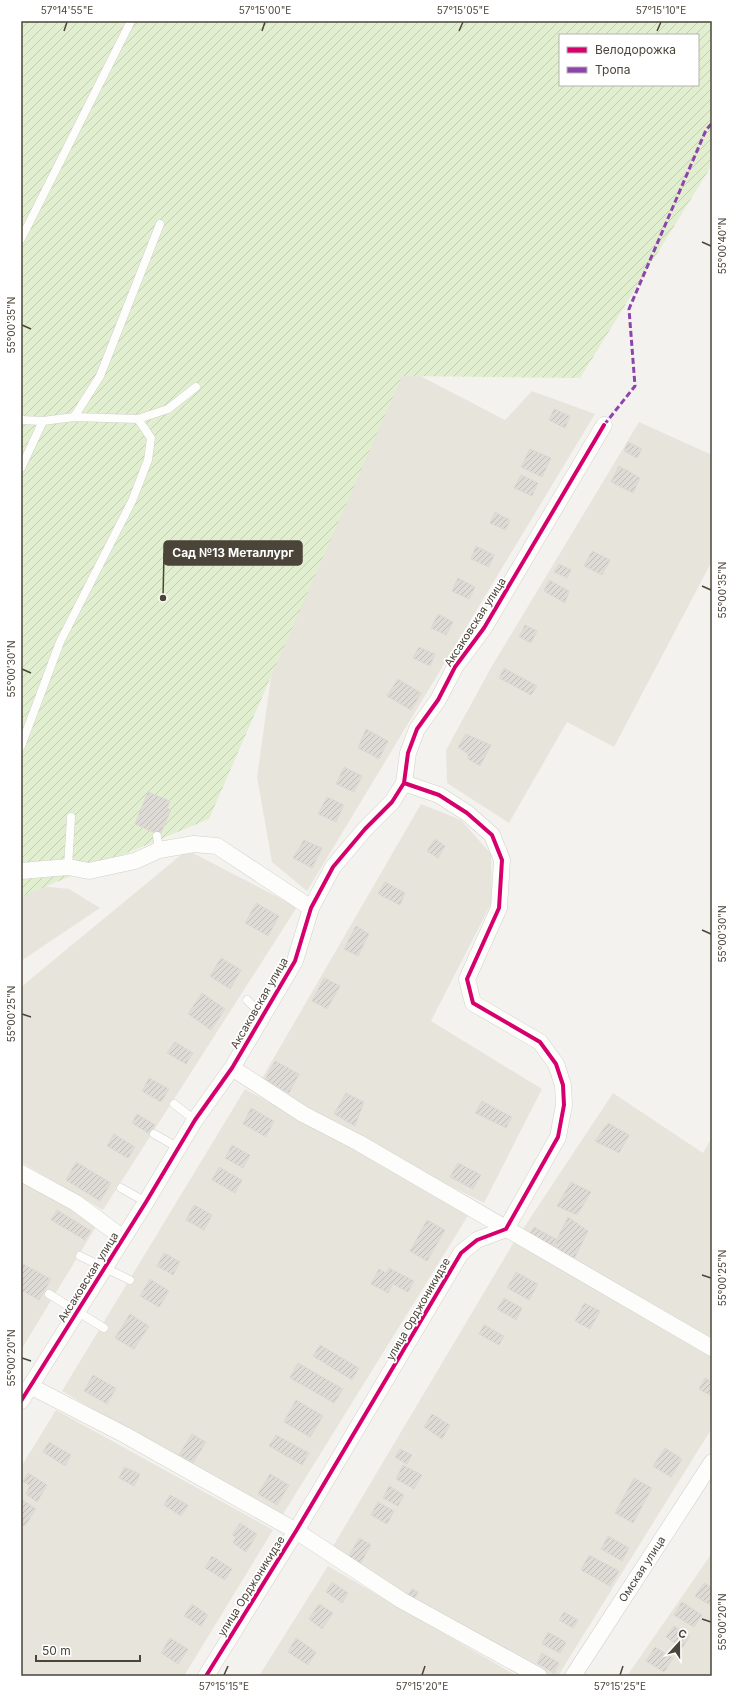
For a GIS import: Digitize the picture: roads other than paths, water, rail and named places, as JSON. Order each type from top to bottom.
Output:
[{"type":"street","name":"Аксаковская улица","points":[[21,1400],[146,1202],[195,1120],[232,1068],[295,961],[311,908],[333,867],[365,829],[392,802],[404,783],[408,753],[417,729],[438,700],[455,667],[484,628],[604,425]]},
{"type":"street","points":[[404,783],[439,795],[467,813],[492,835],[502,860],[499,908],[467,979],[473,1003],[540,1042],[556,1064],[563,1085],[564,1105],[558,1137],[506,1229]]},
{"type":"street","points":[[21,871],[68,867],[89,871],[135,860],[158,843],[217,846],[311,908]]},
{"type":"street","points":[[232,1068],[303,1114],[359,1143],[712,1348]]},
{"type":"street","points":[[21,1173],[76,1203],[123,1238]]},
{"type":"street","name":"улица Орджоникидзе","points":[[206,1676],[296,1531],[461,1253],[477,1240],[506,1229]]},
{"type":"street","points":[[30,1386],[125,1434],[296,1531],[401,1600],[539,1676]]},
{"type":"street","name":"Омская улица","points":[[573,1676],[712,1462]]},
{"type":"lane","points":[[21,239],[131,21]]},
{"type":"lane","points":[[74,416],[100,376],[160,224]]},
{"type":"lane","points":[[21,420],[43,421],[74,416],[138,419],[168,409],[196,387]]},
{"type":"lane","points":[[21,746],[60,642],[132,501],[148,460],[151,438],[138,419]]},
{"type":"lane","points":[[21,468],[43,421]]},
{"type":"lane","points":[[68,867],[71,818]]},
{"type":"lane","points":[[247,1000],[262,1016]]},
{"type":"lane","points":[[174,1104],[195,1120]]},
{"type":"lane","points":[[154,1134],[179,1148]]},
{"type":"lane","points":[[121,1188],[146,1202]]},
{"type":"lane","points":[[80,1256],[130,1280]]},
{"type":"lane","points":[[49,1294],[104,1328]]},
{"type":"place","name":"Сад №13 Металлург","points":[[163,598]]}]
